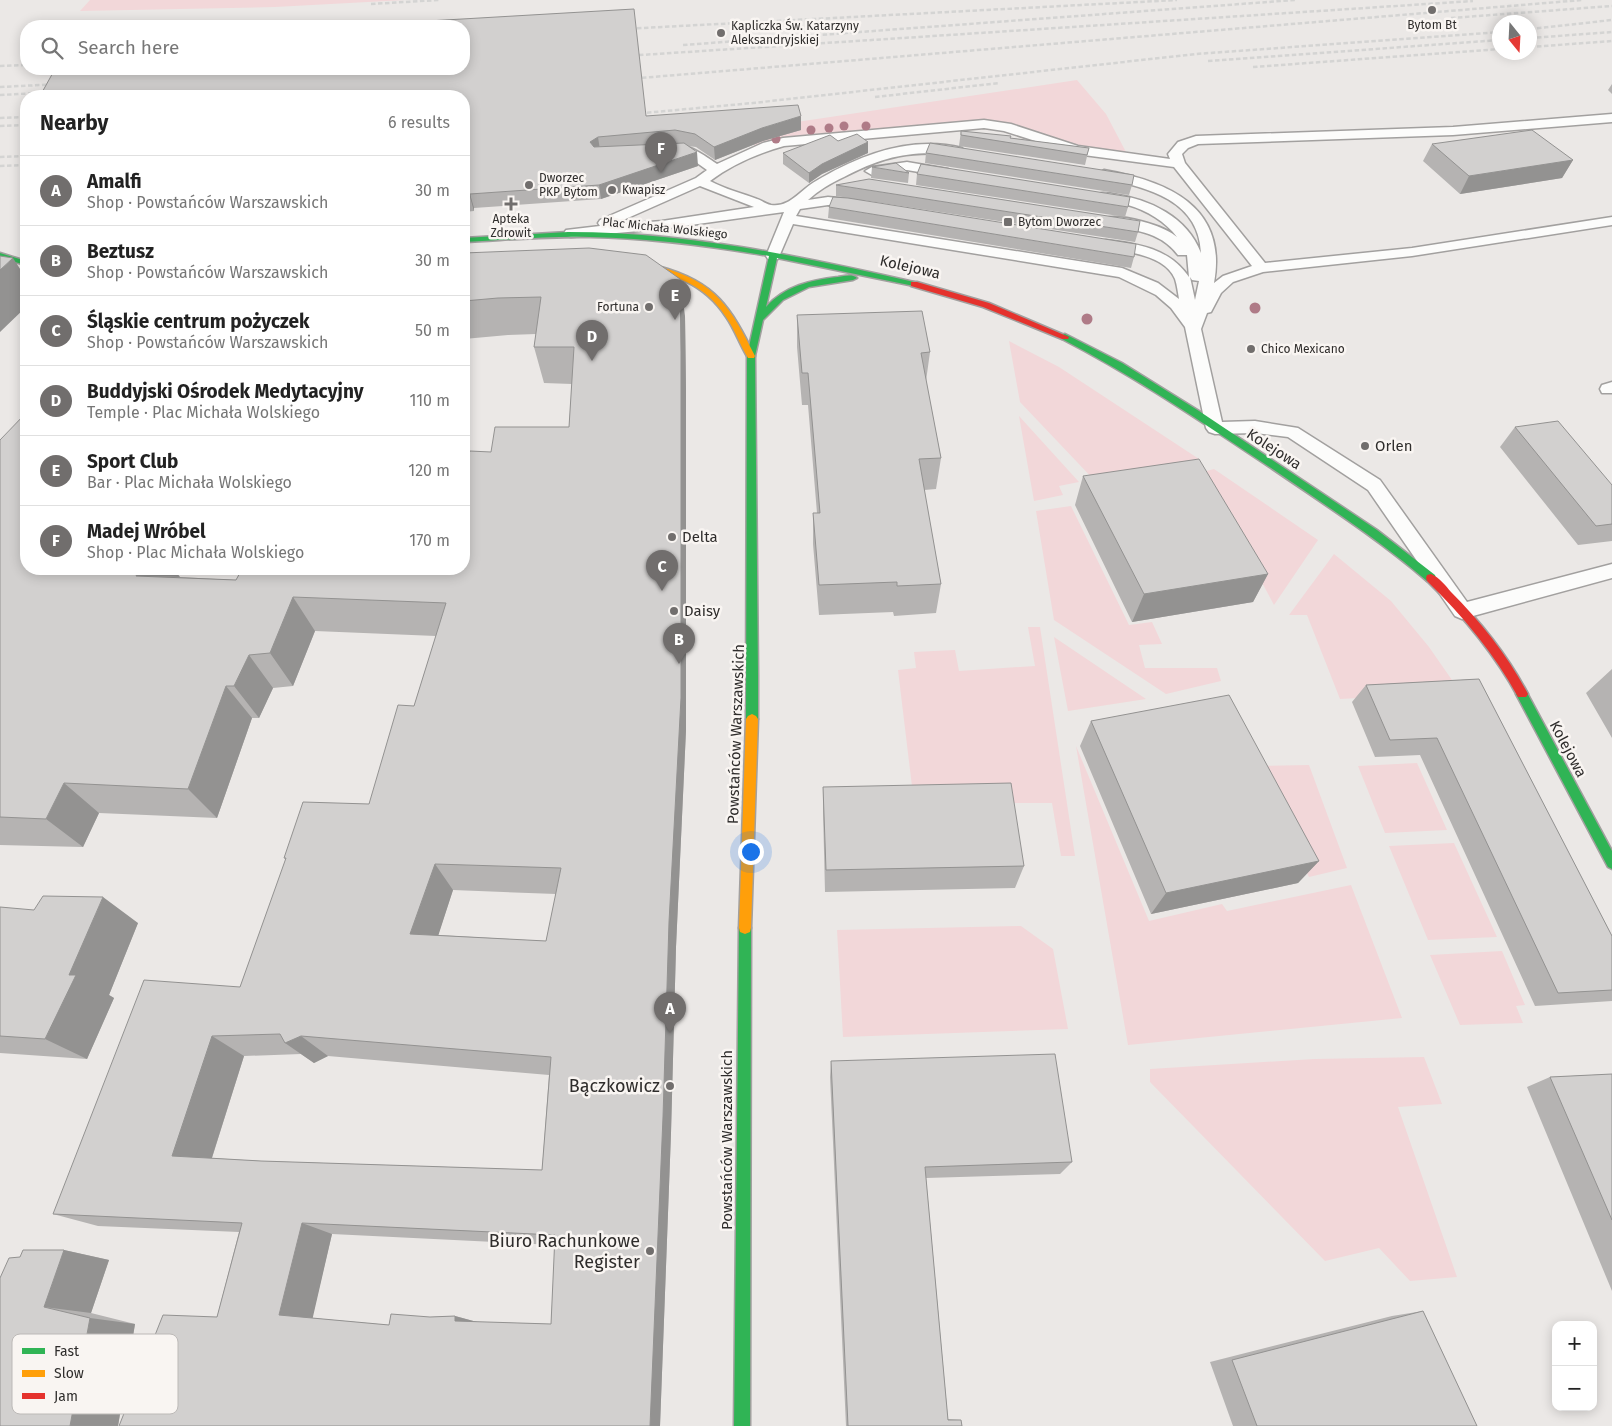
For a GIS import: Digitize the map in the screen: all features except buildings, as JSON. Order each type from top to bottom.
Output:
[{"type":"main road","name":"Plac Michała Wolskiego","points":[[470,240],[556,234],[641,237],[772,256]]},
{"type":"main road","points":[[0,255],[20,257]]},
{"type":"main road","points":[[0,255],[20,261]]},
{"type":"main road","name":"Kolejowa","points":[[772,256],[885,276],[978,300],[1067,337],[1118,365],[1381,539],[1438,585],[1462,611],[1501,660],[1519,688],[1612,863]]},
{"type":"main road","name":"Powstańców Warszawskich","points":[[742,1426],[743,1045],[753,675],[751,356],[772,256]]},
{"type":"main road","points":[[616,262],[649,265],[680,273],[706,288],[725,307],[738,328],[751,356]]},
{"type":"main road","points":[[758,321],[784,295],[803,287],[828,280],[885,276]]},
{"type":"lane","points":[[1261,268],[1178,164],[1175,154],[1183,145],[1196,140],[1452,131],[1612,118]]},
{"type":"lane","points":[[556,234],[594,227],[701,180],[716,170],[768,146],[783,142],[984,124],[1006,127],[1076,150],[1178,164]]},
{"type":"lane","points":[[772,256],[792,213],[809,192],[828,179],[863,161],[886,152],[931,147],[970,153]]},
{"type":"lane","points":[[654,152],[689,151],[716,170]]},
{"type":"lane","points":[[792,213],[821,188],[846,177],[879,169],[907,166],[958,174]]},
{"type":"lane","points":[[1085,171],[1149,184],[1169,192],[1188,206],[1207,240],[1209,268],[1195,330]]},
{"type":"lane","points":[[701,180],[723,193],[756,203],[769,210]]},
{"type":"lane","points":[[792,213],[821,192],[842,187]]},
{"type":"lane","points":[[1092,195],[1134,202],[1155,211],[1175,224],[1190,241],[1198,263],[1195,330]]},
{"type":"lane","points":[[792,213],[828,201],[874,206]]},
{"type":"lane","points":[[556,234],[662,225],[769,210],[792,213],[1122,274],[1144,281],[1161,291],[1180,307],[1195,330]]},
{"type":"lane","points":[[1098,219],[1144,226],[1164,235],[1179,246],[1189,262],[1195,330]]},
{"type":"lane","points":[[1195,330],[1214,291],[1228,279],[1261,268],[1412,252],[1612,221]]},
{"type":"lane","points":[[1096,242],[1145,250],[1159,255],[1171,264],[1182,277],[1215,428],[1255,427],[1292,432],[1374,485],[1462,611],[1612,571]]},
{"type":"shaded area","points":[[90,0],[405,0],[275,7],[80,11]]},
{"type":"shaded area","points":[[1077,80],[1106,114],[1126,152],[1082,149],[1007,125],[755,148],[750,129]]},
{"type":"shaded area","points":[[1009,341],[1059,367],[1199,459],[1186,467],[1096,482],[1020,402]]},
{"type":"shaded area","points":[[1019,416],[1079,482],[1059,486],[1063,495],[1034,501]]},
{"type":"shaded area","points":[[1214,469],[1318,540],[1274,605],[1203,472]]},
{"type":"shaded area","points":[[1071,506],[1129,625],[1152,622],[1162,644],[1139,645],[1145,668],[1217,668],[1221,681],[1166,694],[1054,620],[1036,511]]},
{"type":"shaded area","points":[[1334,554],[1391,601],[1429,647],[1461,693],[1340,699],[1307,615],[1289,615]]},
{"type":"shaded area","points":[[1028,627],[1040,627],[1075,856],[1061,856],[1052,803],[914,803],[898,670],[916,668],[914,652],[955,650],[959,671],[1035,666]]},
{"type":"shaded area","points":[[1054,637],[1146,699],[1068,711]]},
{"type":"shaded area","points":[[1076,746],[1149,921],[1222,904],[1227,911],[1351,885],[1402,1018],[1128,1045]]},
{"type":"shaded area","points":[[1417,763],[1447,830],[1385,833],[1358,766]]},
{"type":"shaded area","points":[[1309,765],[1347,868],[1309,877],[1253,766]]},
{"type":"shaded area","points":[[1454,843],[1497,937],[1428,940],[1389,846]]},
{"type":"shaded area","points":[[1021,926],[1053,949],[1068,1029],[843,1037],[837,930]]},
{"type":"shaded area","points":[[1502,951],[1525,1005],[1516,1006],[1523,1023],[1460,1025],[1430,955]]},
{"type":"shaded area","points":[[1424,1057],[1442,1104],[1398,1107],[1457,1277],[1410,1281],[1379,1248],[1325,1261],[1150,1082],[1150,1069],[1314,1059]]},
{"type":"railway","points":[[371,4],[439,0]]},
{"type":"railway","points":[[623,29],[1177,0]]},
{"type":"railway","points":[[683,45],[1295,0]]},
{"type":"railway","points":[[628,79],[1582,0]]},
{"type":"railway","points":[[625,56],[1473,1]]},
{"type":"railway","points":[[1451,18],[1612,6]]},
{"type":"railway","points":[[1537,28],[1612,20]]},
{"type":"railway","points":[[1537,37],[1612,32]]},
{"type":"railway","points":[[633,114],[753,103],[1196,54],[1492,33]]},
{"type":"railway","points":[[1208,61],[1492,41]]},
{"type":"railway","points":[[1537,46],[1612,41]]},
{"type":"railway","points":[[1253,67],[1492,50]]},
{"type":"railway","points":[[0,66],[20,65]]},
{"type":"railway","points":[[875,97],[999,83]]},
{"type":"railway","points":[[0,87],[60,84]]},
{"type":"railway","points":[[0,95],[20,94]]},
{"type":"railway","points":[[0,118],[20,117]]},
{"type":"railway","points":[[0,126],[20,125]]},
{"type":"railway","points":[[0,157],[20,156]]},
{"type":"railway","points":[[0,166],[20,165]]},
{"type":"traffic: fast","points":[[470,240],[568,234],[666,239],[773,255],[914,284]]},
{"type":"traffic: fast","points":[[0,255],[20,261]]},
{"type":"traffic: fast","points":[[752,719],[751,356],[773,256]]},
{"type":"traffic: fast","points":[[758,321],[777,300],[797,288],[824,281],[853,278]]},
{"type":"traffic: fast","points":[[1065,337],[1119,365],[1196,413],[1373,532],[1431,578]]},
{"type":"traffic: fast","points":[[1522,694],[1612,863]]},
{"type":"traffic: fast","points":[[742,1426],[745,928]]},
{"type":"traffic: slow","points":[[630,263],[675,273],[692,280],[706,290],[718,301],[729,316],[751,356]]},
{"type":"traffic: slow","points":[[745,928],[752,719]]},
{"type":"traffic: jam","points":[[914,284],[986,305],[1065,337]]},
{"type":"traffic: jam","points":[[1431,578],[1457,604],[1493,648],[1522,694]]},
{"type":"place","name":"Bytom Bt","points":[[1432,10]]},
{"type":"place","name":"Kapliczka Św. Katarzyny Aleksandryjskiej","points":[[721,33]]},
{"type":"place","name":"Madej Wróbel","points":[[661,173]]},
{"type":"place","name":"Dworzec PKP Bytom","points":[[529,185]]},
{"type":"place","name":"Kwapisz","points":[[612,190]]},
{"type":"place","name":"Apteka Zdrowit","points":[[511,204]]},
{"type":"place","name":"Bytom Dworzec","points":[[1008,222]]},
{"type":"place","name":"Fortuna","points":[[649,307]]},
{"type":"place","name":"Sport Club","points":[[675,320]]},
{"type":"place","name":"Chico Mexicano","points":[[1251,349]]},
{"type":"place","name":"Buddyjski Ośrodek Medytacyjny","points":[[592,361]]},
{"type":"place","name":"Orlen","points":[[1365,446]]},
{"type":"place","name":"Delta","points":[[672,537]]},
{"type":"place","name":"Śląskie centrum pożyczek","points":[[662,591]]},
{"type":"place","name":"Daisy","points":[[674,611]]},
{"type":"place","name":"Beztusz","points":[[679,664]]},
{"type":"place","name":"Amalfi","points":[[670,1033]]},
{"type":"place","name":"Bączkowicz","points":[[670,1086]]},
{"type":"place","name":"Biuro Rachunkowe Register","points":[[650,1251]]}]
